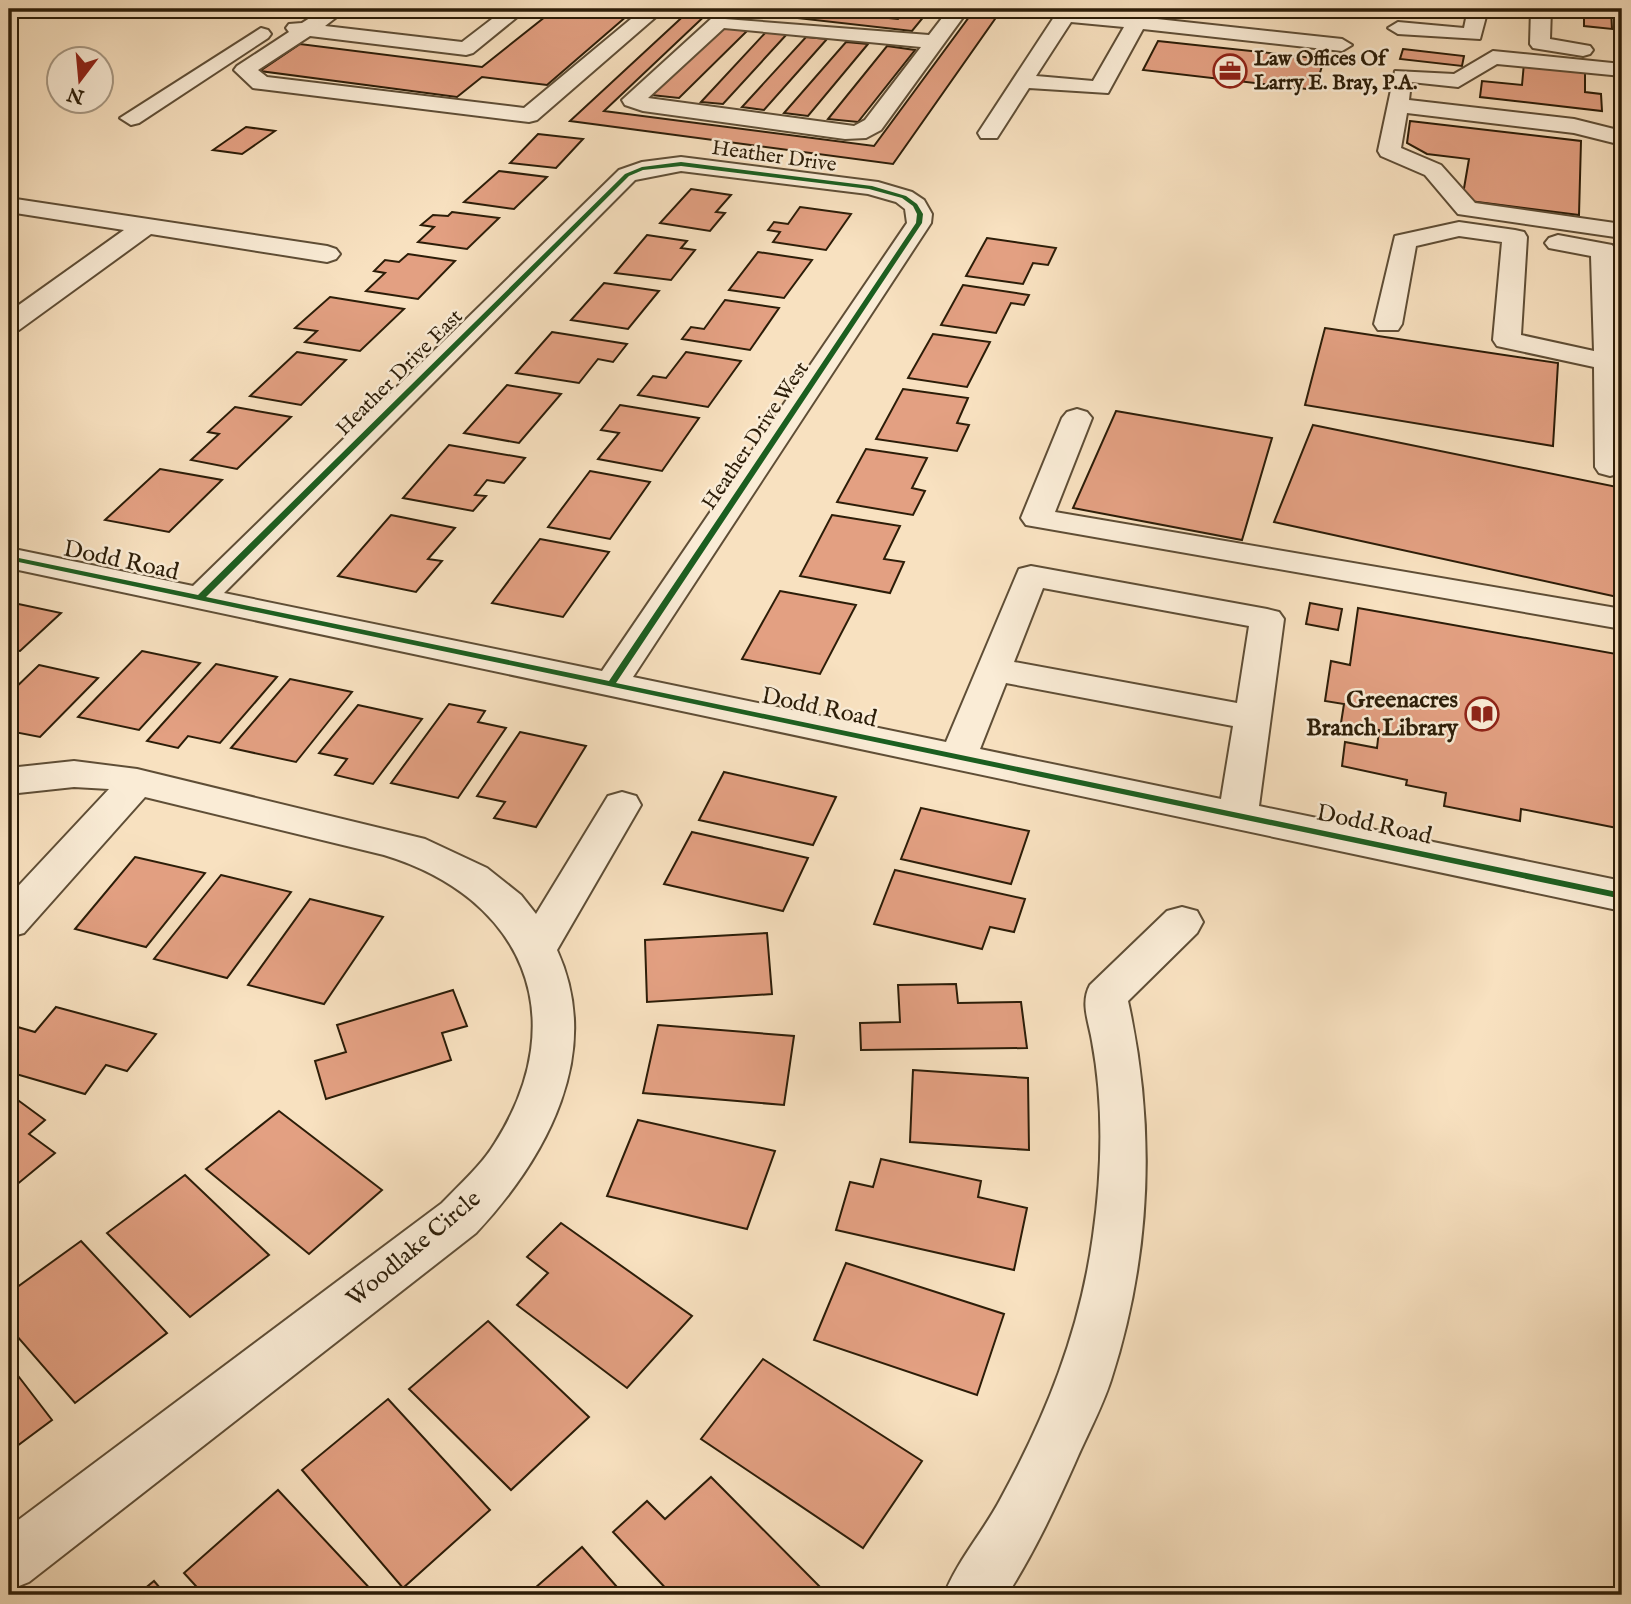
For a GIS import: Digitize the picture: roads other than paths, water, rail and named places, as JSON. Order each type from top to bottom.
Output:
[{"type":"street","points":[[131,118],[275,26],[337,9]]},
{"type":"street","points":[[304,19],[466,49],[517,9]]},
{"type":"street","points":[[304,19],[244,69],[261,83],[529,115],[655,9]]},
{"type":"street","points":[[935,42],[719,22],[633,100],[643,104],[858,133],[873,125],[935,42],[959,9]]},
{"type":"street","points":[[1247,35],[1252,9]]},
{"type":"street","points":[[1398,28],[1473,35],[1478,9]]},
{"type":"street","points":[[1541,9],[1540,44],[1610,53],[1622,51]]},
{"type":"street","points":[[989,133],[1065,15],[1342,45]]},
{"type":"street","points":[[470,22],[496,25]]},
{"type":"street","points":[[1023,80],[1100,88],[1138,22]]},
{"type":"street","points":[[1410,48],[1622,70]]},
{"type":"street","points":[[1493,57],[1458,81],[1402,75],[1389,151],[1433,170],[1466,209],[1622,231]]},
{"type":"street","points":[[1397,106],[1574,125],[1622,139],[1622,148]]},
{"type":"street","name":"Heather Drive","points":[[627,175],[661,165],[701,164],[870,187],[904,197],[915,205]]},
{"type":"street","name":"Heather Drive East","points":[[200,598],[627,175]]},
{"type":"street","points":[[11,205],[327,254]]},
{"type":"street","name":"Heather Drive West","points":[[611,684],[919,223],[920,214],[915,205]]},
{"type":"street","points":[[9,324],[146,226]]},
{"type":"street","points":[[1388,324],[1404,241],[1459,229],[1604,250],[1615,363],[1610,467]]},
{"type":"street","points":[[1515,237],[1507,340],[1615,363]]},
{"type":"street","points":[[1077,418],[1037,518],[1622,619]]},
{"type":"street","name":"Dodd Road","points":[[9,558],[1622,896]]},
{"type":"street","points":[[958,757],[1031,576],[1267,619],[1238,816]]},
{"type":"street","points":[[993,669],[1252,718]]},
{"type":"street","name":"Woodlake Circle","points":[[9,781],[74,774],[137,782],[418,851],[471,876],[494,893],[513,913],[537,948],[550,983],[555,1011],[555,1040],[543,1095],[511,1157],[487,1188],[426,1245],[9,1562]]},
{"type":"street","points":[[9,922],[137,782]]},
{"type":"street","points":[[537,948],[622,805]]},
{"type":"street","points":[[973,1595],[1033,1498],[1079,1392],[1114,1268],[1125,1150],[1123,1097],[1105,997],[1182,922]]},
{"type":"place","name":"Law Offices Of Larry E. Bray, P.A.","points":[[1230,71]]},
{"type":"place","name":"Greenacres Branch Library","points":[[1482,714]]}]
